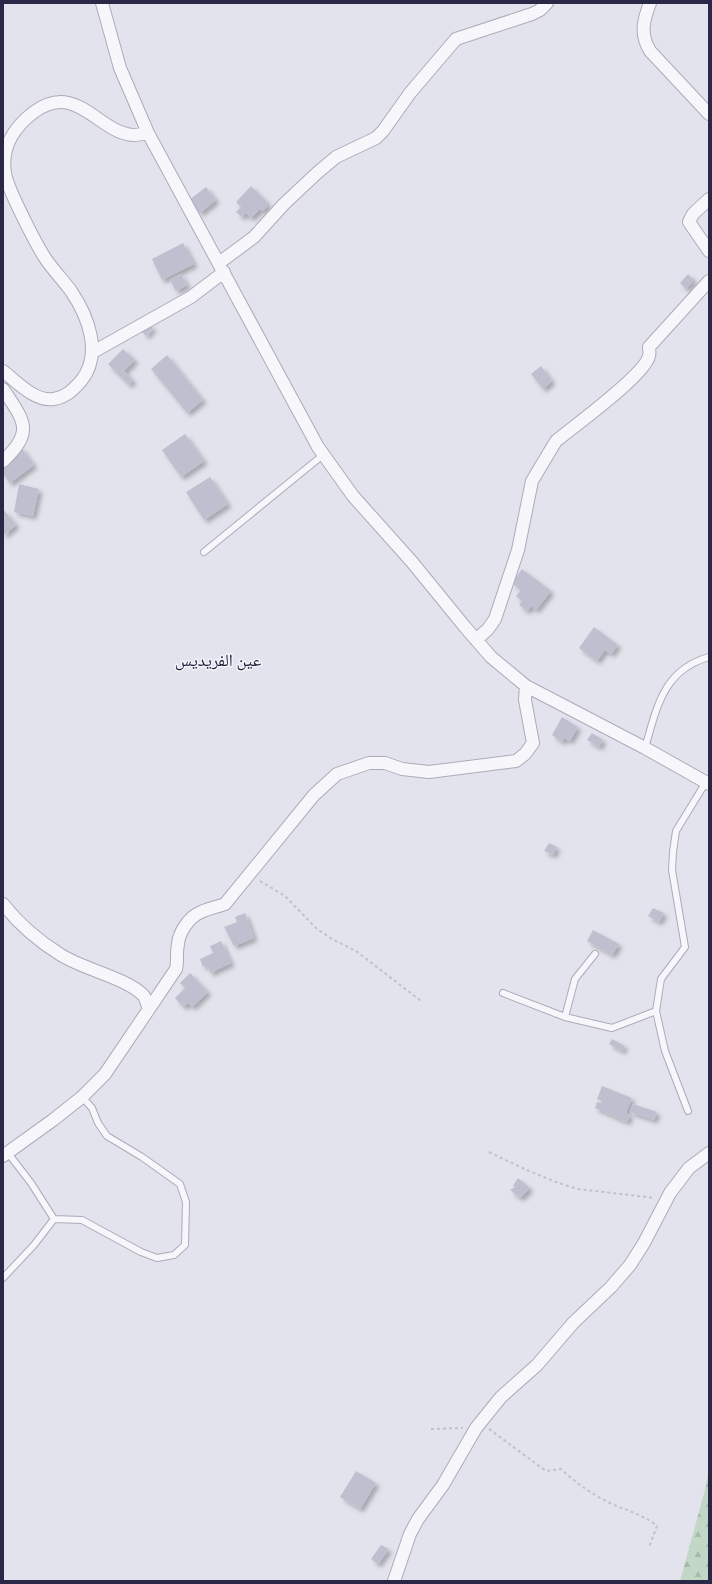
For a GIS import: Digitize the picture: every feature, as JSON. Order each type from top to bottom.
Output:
[{"type":"street","points":[[102,3],[120,68],[148,133],[323,455],[353,496],[412,562],[442,602],[491,657],[526,686],[645,748],[708,783]]},
{"type":"street","points":[[93,352],[191,296],[254,237],[284,204],[336,157],[376,138],[383,131],[410,93],[456,38],[532,14],[540,10],[547,3]]},
{"type":"street","points":[[650,3],[643,27],[646,44],[650,51],[709,114]]},
{"type":"street","points":[[3,371],[38,397],[50,400],[60,398],[74,389],[84,376],[93,352],[92,337],[84,316],[71,292],[45,258],[5,176],[4,153],[10,137],[34,112],[46,105],[56,103],[73,104],[86,110],[117,129],[130,134],[148,133]]},
{"type":"street","points":[[709,199],[693,214],[689,222],[709,250]]},
{"type":"street","points":[[476,640],[488,629],[495,619],[518,550],[532,481],[550,450],[556,441],[631,380],[649,356],[649,346],[709,281]]},
{"type":"street","points":[[3,389],[21,416],[23,430],[18,446],[3,461]]},
{"type":"street","points":[[6,1155],[82,1097],[104,1074],[176,969],[178,959],[177,945],[182,931],[200,912],[225,904],[314,795],[337,774],[369,763],[385,763],[402,769],[429,772],[516,760],[533,743],[525,700],[526,686]]},
{"type":"street","points":[[3,904],[36,936],[60,954],[88,969],[114,978],[144,996],[149,1009]]},
{"type":"street","points":[[394,1581],[410,1534],[418,1519],[443,1485],[478,1425],[501,1397],[536,1365],[573,1323],[611,1287],[630,1265],[644,1243],[666,1200],[689,1168],[709,1154]]},
{"type":"lane","points":[[204,552],[323,455]]},
{"type":"lane","points":[[645,748],[662,695],[675,676],[697,661],[709,657]]},
{"type":"lane","points":[[688,1111],[665,1051],[656,1011],[661,980],[685,947],[672,870],[676,831],[708,783]]},
{"type":"lane","points":[[565,1017],[575,979],[595,954]]},
{"type":"lane","points":[[502,993],[565,1017],[612,1028],[656,1011]]},
{"type":"lane","points":[[54,1219],[82,1220],[141,1252],[157,1258],[174,1255],[185,1245],[186,1202],[180,1184],[142,1156],[107,1136],[98,1123],[92,1108],[82,1097]]},
{"type":"lane","points":[[6,1155],[31,1183],[54,1219]]},
{"type":"lane","points":[[3,1278],[34,1245],[54,1219]]},
{"type":"path","points":[[250,874],[284,896],[317,928],[332,939],[356,951],[421,1001]]},
{"type":"path","points":[[489,1152],[545,1179],[566,1185],[666,1200]]},
{"type":"path","points":[[431,1429],[478,1425],[546,1471],[561,1469],[577,1484],[611,1504],[649,1519],[657,1526],[649,1547]]},
{"type":"green space","points":[[709,1468],[709,1581],[680,1581],[705,1490]]},
{"type":"building","points":[[251,186],[267,202],[266,204],[268,206],[262,211],[260,209],[251,218],[246,213],[242,217],[236,212],[241,207],[236,202]]},
{"type":"building","points":[[206,187],[216,200],[200,213],[189,200]]},
{"type":"building","points":[[183,243],[194,264],[162,280],[152,259]]},
{"type":"building","points":[[181,274],[187,285],[176,291],[170,280]]},
{"type":"building","points":[[688,274],[694,280],[686,289],[680,283]]},
{"type":"building","points":[[149,324],[153,328],[146,336],[142,332]]},
{"type":"building","points":[[123,349],[135,360],[124,371],[133,380],[129,385],[108,364]]},
{"type":"building","points":[[167,355],[203,400],[187,413],[151,369]]},
{"type":"building","points":[[541,366],[552,381],[543,389],[531,374]]},
{"type":"building","points":[[185,434],[204,461],[181,477],[162,450]]},
{"type":"building","points":[[21,447],[34,465],[10,483],[3,474],[3,464]]},
{"type":"building","points":[[210,477],[228,504],[204,520],[186,492]]},
{"type":"building","points":[[19,484],[39,489],[33,516],[14,512]]},
{"type":"building","points":[[3,509],[16,525],[3,536]]},
{"type":"building","points":[[522,569],[551,591],[536,610],[531,606],[527,611],[519,605],[522,601],[516,596],[521,590],[512,583]]},
{"type":"building","points":[[594,627],[618,645],[611,654],[605,650],[597,661],[579,648]]},
{"type":"building","points":[[562,717],[578,727],[570,741],[564,738],[562,742],[552,735]]},
{"type":"building","points":[[592,733],[603,740],[599,747],[587,740]]},
{"type":"building","points":[[549,843],[557,847],[553,855],[544,851]]},
{"type":"building","points":[[653,908],[664,913],[659,922],[648,916]]},
{"type":"building","points":[[245,913],[254,938],[234,946],[224,927],[237,922],[235,917]]},
{"type":"building","points":[[593,930],[619,944],[612,955],[587,941]]},
{"type":"building","points":[[221,941],[231,963],[210,973],[207,965],[203,967],[200,959],[213,953],[210,946]]},
{"type":"building","points":[[190,973],[208,992],[192,1007],[188,1003],[184,1007],[175,998],[185,988],[180,983]]},
{"type":"building","points":[[612,1039],[625,1046],[622,1051],[609,1044]]},
{"type":"building","points":[[602,1086],[632,1098],[626,1113],[630,1115],[627,1122],[595,1108],[597,1102],[601,1103],[602,1101],[597,1099]]},
{"type":"building","points":[[633,1104],[657,1112],[654,1120],[630,1112]]},
{"type":"building","points":[[518,1178],[530,1188],[520,1198],[510,1190],[515,1187],[513,1186]]},
{"type":"building","points":[[356,1471],[376,1483],[360,1509],[340,1497]]},
{"type":"building","points":[[381,1545],[389,1549],[378,1564],[371,1559]]},
{"type":"district","name":"عين الفريديس","points":[[218,659]]}]
